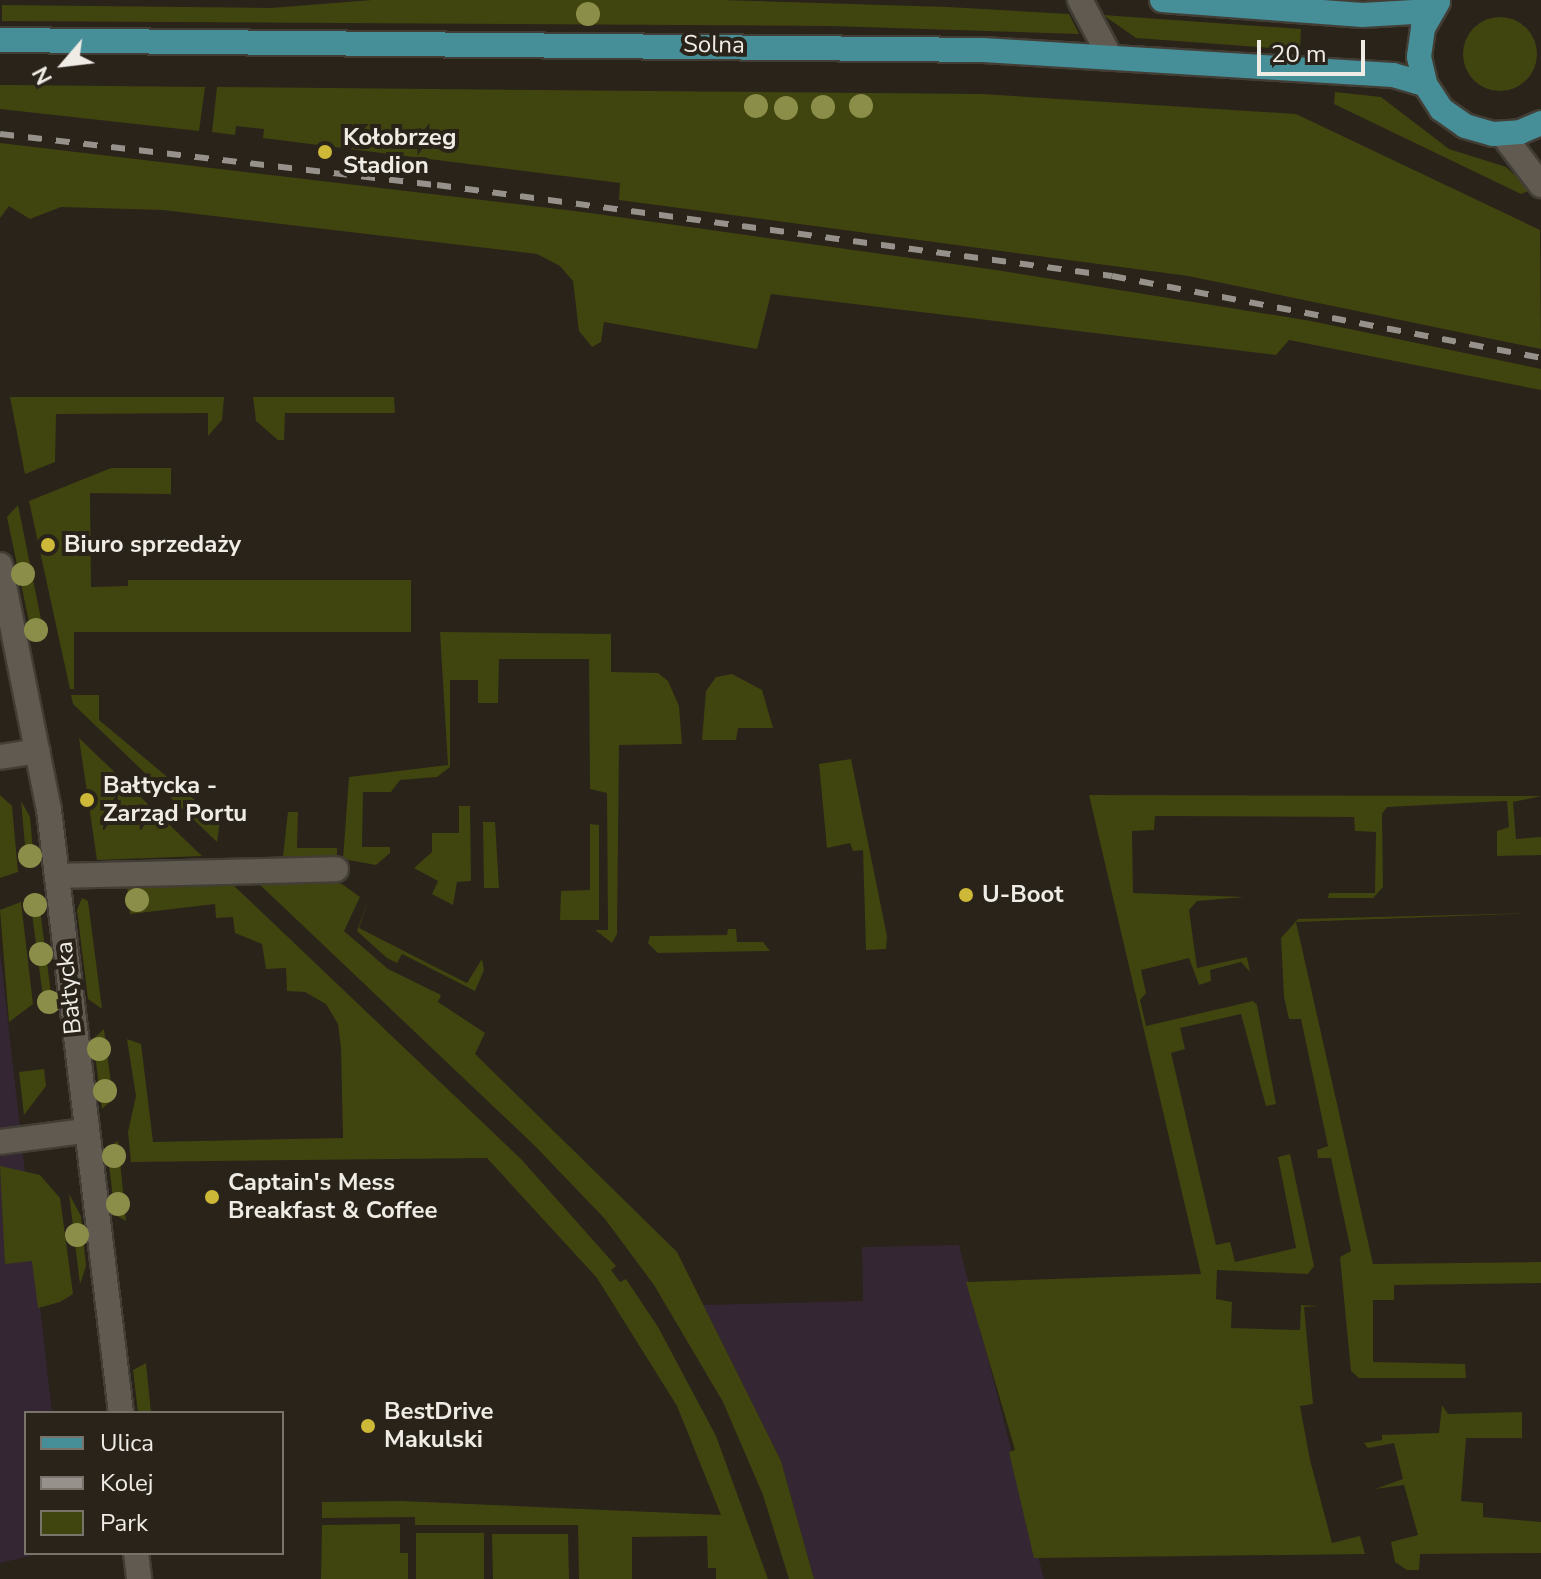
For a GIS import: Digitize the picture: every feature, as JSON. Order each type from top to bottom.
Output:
[{"type":"main road","points":[[1162,0],[1362,15],[1435,6],[1419,47],[1425,84],[1456,121],[1503,135],[1541,123]]},
{"type":"main road","name":"Solna","points":[[0,40],[905,47],[1109,55],[1393,75],[1425,84]]},
{"type":"street","points":[[1080,0],[1109,55]]},
{"type":"street","points":[[1503,135],[1541,185]]},
{"type":"street","name":"Bałtycka","points":[[0,565],[38,751],[57,876],[84,1131],[121,1411]]},
{"type":"street","points":[[0,757],[38,751]]},
{"type":"street","points":[[57,876],[336,869]]},
{"type":"street","points":[[0,1142],[84,1131]]},
{"type":"street","points":[[136,1555],[139,1579]]},
{"type":"shaded area","points":[[0,950],[52,1411],[24,1411],[24,1555],[34,1555],[0,1563]]},
{"type":"shaded area","points":[[959,1245],[1044,1579],[814,1579],[781,1461],[703,1305],[863,1301],[862,1247]]},
{"type":"green space","points":[[372,0],[723,0],[948,7],[1069,14],[1079,34],[830,26],[2,21],[2,5],[271,8]]},
{"type":"green space","points":[[1103,15],[1301,29],[1300,50],[1136,38]]},
{"type":"green space","points":[[1493,17],[1507,17],[1521,23],[1531,33],[1537,54],[1531,75],[1521,85],[1507,91],[1493,91],[1479,85],[1469,75],[1463,61],[1463,47],[1469,33],[1479,23]]},
{"type":"green space","points":[[0,85],[205,87],[199,131],[0,109]]},
{"type":"green space","points":[[217,87],[982,94],[1296,114],[1540,230],[1541,349],[1188,276],[619,200],[620,183],[263,138],[264,129],[236,126],[235,135],[212,132]]},
{"type":"green space","points":[[1335,92],[1381,97],[1449,149],[1506,167],[1531,190],[1521,194],[1334,104]]},
{"type":"green space","points":[[0,143],[583,212],[996,270],[1311,321],[1541,369],[1541,390],[1289,340],[1276,355],[771,294],[757,349],[604,322],[601,342],[592,347],[579,331],[573,281],[560,266],[537,254],[163,210],[61,207],[30,219],[9,206],[0,218]]},
{"type":"green space","points":[[10,397],[224,397],[222,420],[208,436],[208,413],[56,414],[55,462],[25,474]]},
{"type":"green space","points":[[253,397],[394,397],[395,413],[285,413],[284,440],[278,440],[256,421]]},
{"type":"green space","points":[[111,468],[171,468],[171,494],[90,493],[91,587],[128,586],[128,580],[411,580],[411,632],[74,632],[74,689],[70,689],[29,501]]},
{"type":"green space","points":[[18,505],[45,639],[33,641],[7,517]]},
{"type":"green space","points":[[440,632],[611,634],[611,672],[658,673],[668,681],[679,706],[682,744],[619,745],[617,934],[612,943],[595,930],[608,930],[607,793],[590,789],[589,659],[499,659],[498,703],[478,703],[478,680],[450,680],[450,767],[437,777],[400,780],[391,792],[363,792],[362,847],[390,847],[390,853],[376,865],[343,859],[349,777],[448,765]]},
{"type":"green space","points":[[732,674],[762,690],[773,728],[738,728],[736,740],[702,740],[706,691],[716,677]]},
{"type":"green space","points":[[71,695],[99,695],[99,720],[220,821],[217,842],[73,704]]},
{"type":"green space","points":[[79,738],[202,856],[97,860]]},
{"type":"green space","points":[[851,759],[887,936],[886,949],[866,950],[863,850],[853,851],[850,843],[827,848],[819,764]]},
{"type":"green space","points":[[0,795],[12,806],[18,872],[0,878]]},
{"type":"green space","points":[[1089,795],[1541,796],[1513,802],[1516,839],[1541,837],[1541,855],[1497,856],[1497,831],[1509,827],[1507,801],[1387,807],[1382,814],[1383,887],[1373,898],[1328,898],[1329,893],[1375,893],[1376,832],[1355,831],[1354,817],[1155,816],[1154,830],[1132,831],[1133,893],[1245,897],[1197,901],[1189,910],[1197,968],[1247,957],[1250,972],[1241,962],[1210,970],[1211,981],[1199,985],[1189,958],[1141,970],[1146,993],[1140,1000],[1146,1026],[1253,1001],[1257,1005],[1276,1104],[1266,1106],[1241,1014],[1180,1028],[1185,1049],[1171,1053],[1216,1245],[1230,1242],[1235,1262],[1296,1248],[1278,1157],[1290,1154],[1314,1266],[1308,1274],[1217,1270],[1216,1299],[1232,1302],[1231,1328],[1300,1330],[1301,1305],[1318,1306],[1304,1307],[1313,1404],[1300,1406],[1310,1460],[1332,1543],[1360,1536],[1365,1554],[1034,1558],[1009,1452],[1015,1450],[966,1282],[1201,1274]]},
{"type":"green space","points":[[21,801],[30,817],[34,863],[27,867]]},
{"type":"green space","points":[[459,806],[470,806],[471,881],[457,882],[453,905],[432,894],[438,881],[414,868],[432,852],[432,833],[459,833]]},
{"type":"green space","points":[[288,812],[298,812],[297,848],[337,848],[337,857],[283,856]]},
{"type":"green space","points":[[483,822],[495,822],[499,888],[484,888]]},
{"type":"green space","points":[[590,824],[599,825],[599,920],[560,920],[561,891],[590,890]]},
{"type":"green space","points":[[313,878],[342,884],[360,897],[344,931],[388,969],[441,995],[438,1002],[485,1033],[475,1054],[677,1252],[781,1461],[814,1579],[789,1579],[763,1495],[723,1402],[654,1285],[605,1219],[535,1146],[257,882]]},
{"type":"green space","points":[[230,882],[521,1159],[616,1266],[611,1270],[620,1282],[626,1279],[658,1327],[716,1436],[768,1579],[716,1579],[716,1568],[708,1568],[707,1536],[632,1537],[632,1579],[579,1579],[578,1525],[415,1525],[415,1517],[322,1518],[322,1502],[402,1501],[721,1515],[677,1406],[597,1278],[487,1158],[131,1162],[128,1132],[136,1096],[127,1039],[141,1044],[153,1142],[343,1138],[338,1024],[326,1004],[305,992],[287,991],[286,968],[266,969],[262,944],[235,933],[233,917],[216,918],[215,904],[130,914],[127,886]]},
{"type":"green space","points":[[38,895],[53,1008],[45,1013],[30,898]]},
{"type":"green space","points":[[82,898],[88,901],[102,1009],[88,999],[77,910]]},
{"type":"green space","points":[[368,901],[359,928],[455,977],[467,983],[482,959],[484,970],[475,991],[402,954],[397,963],[387,958],[357,931]]},
{"type":"green space","points":[[21,902],[33,1004],[9,1022],[0,910]]},
{"type":"green space","points":[[1541,913],[1296,922],[1373,1264],[1541,1262],[1541,1283],[1394,1285],[1394,1300],[1373,1300],[1373,1362],[1465,1364],[1466,1378],[1359,1378],[1351,1371],[1340,1257],[1351,1251],[1331,1158],[1318,1158],[1317,1150],[1328,1146],[1301,1019],[1289,1019],[1284,997],[1281,938],[1298,919]]},
{"type":"green space","points":[[728,929],[736,929],[737,942],[763,942],[770,951],[658,953],[648,943],[650,936],[727,935]]},
{"type":"green space","points":[[104,1029],[113,1099],[102,1109],[93,1039]]},
{"type":"green space","points":[[44,1069],[46,1086],[24,1115],[19,1072]]},
{"type":"green space","points":[[118,1141],[126,1221],[115,1215],[107,1148]]},
{"type":"green space","points":[[0,1166],[40,1175],[60,1198],[73,1294],[60,1302],[38,1308],[32,1261],[5,1264]]},
{"type":"green space","points":[[69,1194],[81,1216],[86,1266],[80,1284]]},
{"type":"green space","points":[[146,1363],[151,1411],[138,1411],[133,1370]]},
{"type":"green space","points":[[1442,1405],[1448,1414],[1522,1412],[1522,1438],[1466,1438],[1461,1501],[1483,1503],[1483,1517],[1541,1522],[1541,1553],[1420,1554],[1419,1570],[1407,1570],[1395,1562],[1391,1542],[1418,1535],[1404,1485],[1375,1489],[1403,1479],[1394,1443],[1368,1448],[1364,1443],[1382,1440],[1382,1435],[1439,1433]]},
{"type":"green space","points":[[400,1524],[400,1553],[408,1553],[408,1579],[321,1579],[322,1525]]},
{"type":"green space","points":[[416,1533],[484,1533],[484,1579],[416,1579]]},
{"type":"green space","points":[[492,1534],[568,1534],[569,1579],[493,1579]]},
{"type":"railway","points":[[0,134],[437,185],[1112,276],[1541,358]]},
{"type":"place","name":"Kołobrzeg Stadion","points":[[325,152]]},
{"type":"place","name":"Biuro sprzedaży","points":[[48,545]]},
{"type":"place","name":"Bałtycka - Zarząd Portu","points":[[87,800]]},
{"type":"place","name":"U-Boot","points":[[966,895]]},
{"type":"place","name":"Captain's Mess Breakfast & Coffee","points":[[212,1197]]},
{"type":"place","name":"BestDrive Makulski","points":[[368,1426]]}]
